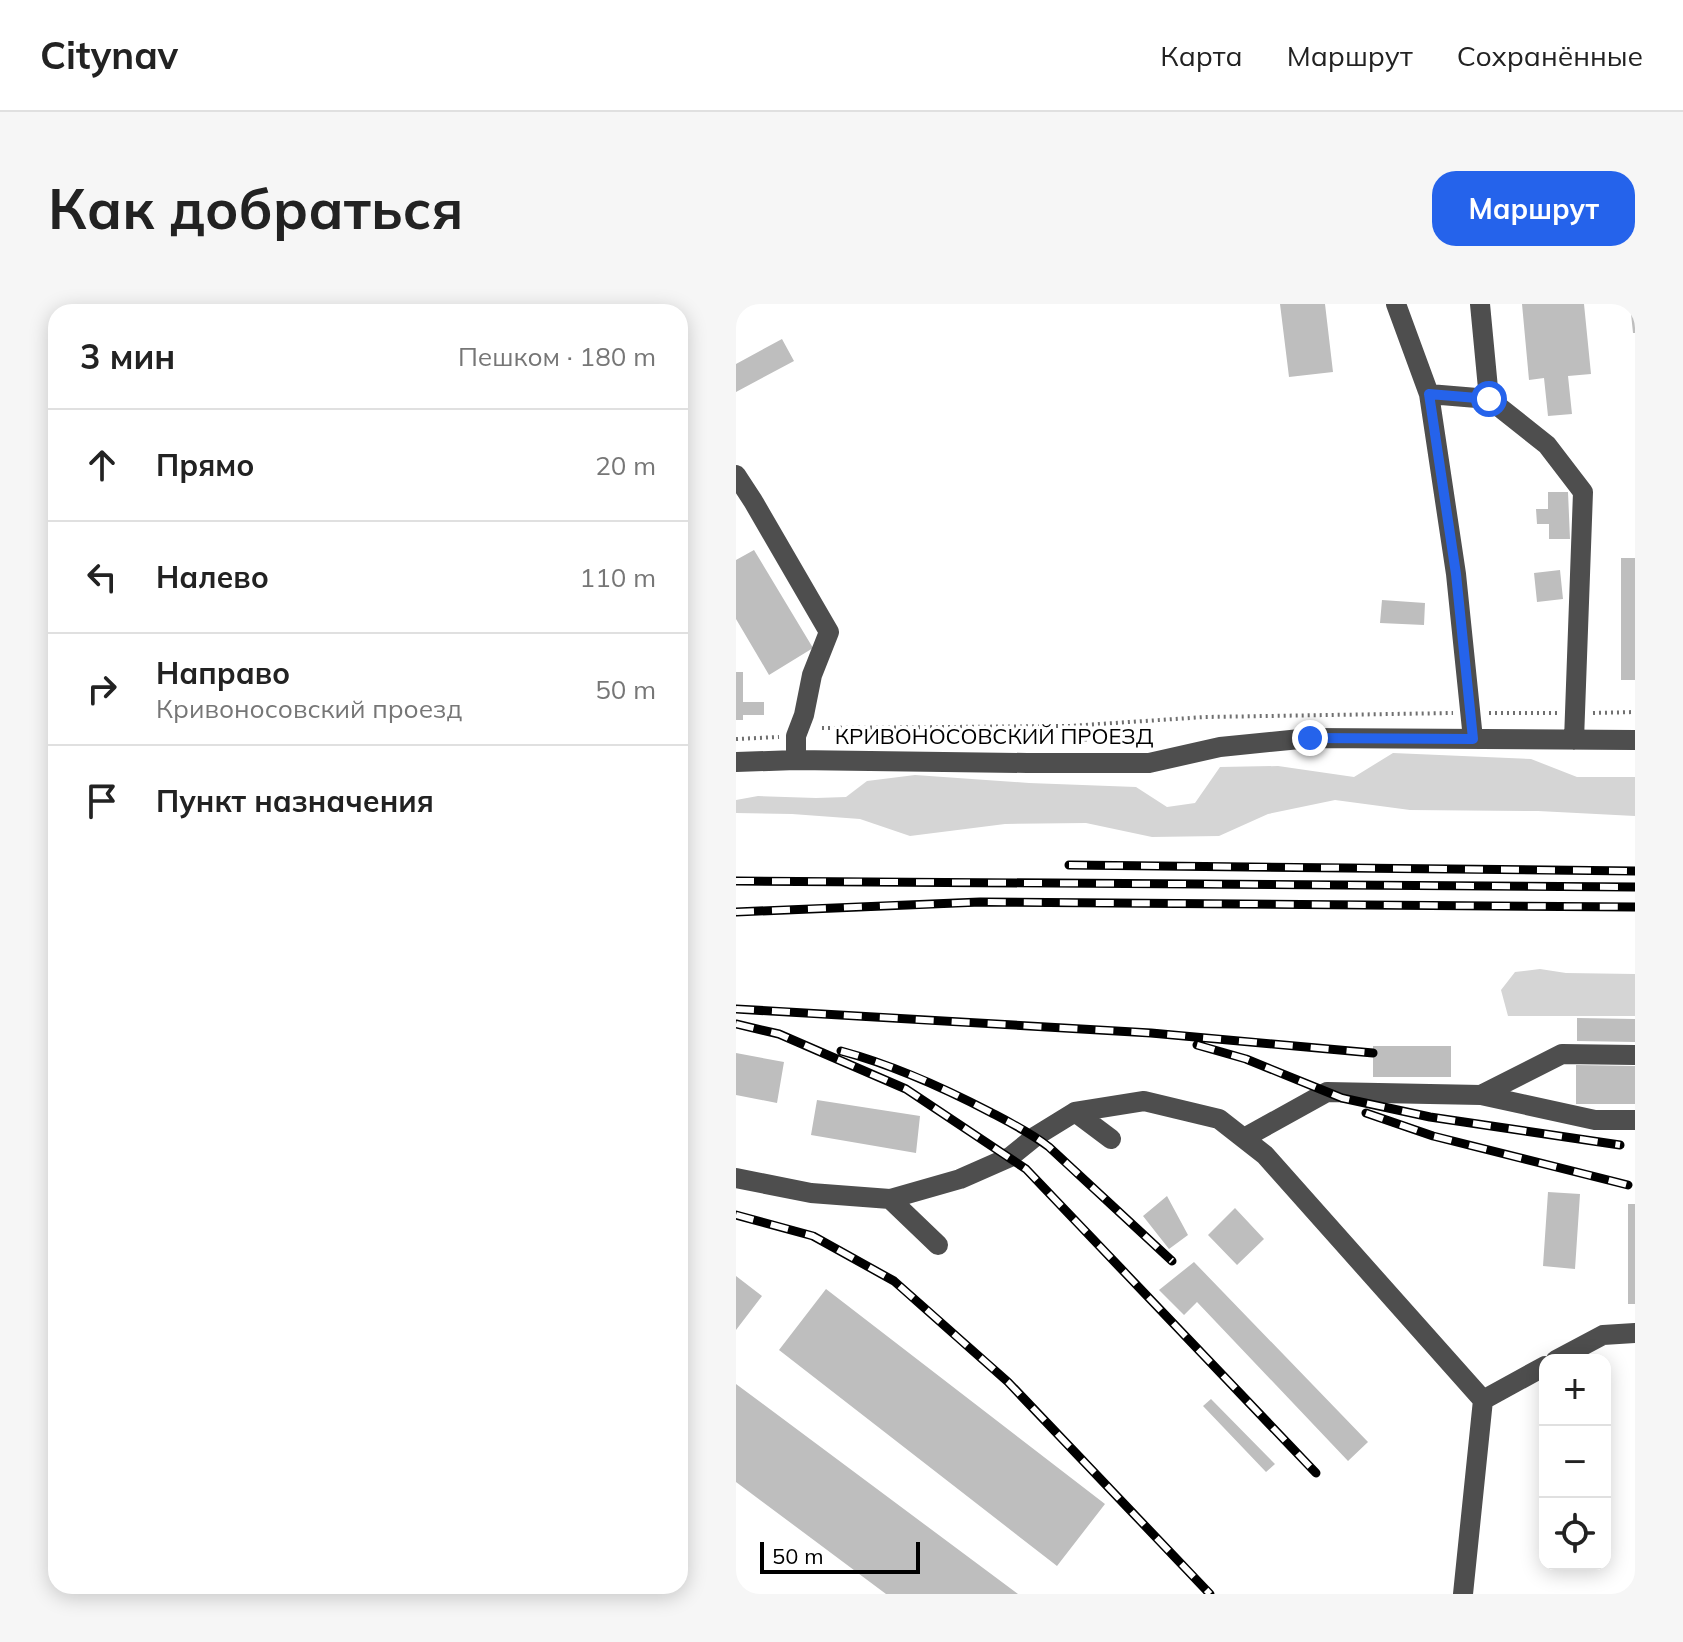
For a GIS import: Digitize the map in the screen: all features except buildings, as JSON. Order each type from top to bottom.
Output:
[{"type":"street","points":[[1396,304],[1429,394],[1456,574],[1473,739]]},
{"type":"street","points":[[1480,304],[1489,399]]},
{"type":"street","points":[[1429,394],[1489,399],[1547,445],[1583,492],[1574,740]]},
{"type":"street","points":[[736,475],[829,632],[812,675],[804,715],[796,736],[796,760]]},
{"type":"street","name":"КРИВОНОСОВСКИЙ ПРОЕЗД","points":[[736,762],[1149,763],[1220,747],[1310,738],[1635,740]]},
{"type":"street","points":[[1481,1095],[1562,1054],[1635,1055]]},
{"type":"street","points":[[1244,1138],[1327,1092],[1481,1095],[1595,1120],[1635,1120]]},
{"type":"street","points":[[736,1178],[811,1193],[890,1199],[960,1179],[1010,1157],[1036,1136],[1075,1112],[1144,1101],[1219,1119],[1265,1155],[1483,1400],[1463,1594]]},
{"type":"street","points":[[1075,1112],[1111,1139]]},
{"type":"street","points":[[890,1199],[938,1245]]},
{"type":"street","points":[[1567,1354],[1603,1335],[1635,1333]]},
{"type":"street","points":[[1483,1400],[1539,1369]]},
{"type":"path","points":[[736,739],[796,736],[815,728],[1069,726],[1205,717],[1635,712]]},
{"type":"shaded area","points":[[1393,753],[1531,759],[1577,777],[1635,777],[1635,816],[1538,811],[1410,810],[1335,800],[1268,814],[1219,836],[1152,837],[1086,823],[1005,824],[910,836],[860,819],[736,813],[736,800],[758,796],[846,797],[867,781],[915,775],[1136,787],[1167,807],[1195,803],[1220,767],[1278,766],[1354,777]]},
{"type":"shaded area","points":[[1540,969],[1566,973],[1635,974],[1635,1016],[1508,1016],[1501,990],[1515,972]]},
{"type":"railway","points":[[1069,865],[1635,871]]},
{"type":"railway","points":[[736,881],[1635,887]]},
{"type":"railway","points":[[736,912],[980,902],[1635,907]]},
{"type":"railway","points":[[736,1009],[1151,1033],[1373,1053]]},
{"type":"railway","points":[[736,1024],[779,1034],[906,1089],[1026,1169],[1316,1473]]},
{"type":"railway","points":[[1197,1045],[1246,1059],[1342,1098],[1430,1117],[1620,1145]]},
{"type":"railway","points":[[841,1051],[935,1085],[1021,1128],[1049,1147],[1172,1261]]},
{"type":"railway","points":[[1366,1113],[1433,1136],[1628,1185]]},
{"type":"railway","points":[[736,1215],[813,1236],[894,1281],[1008,1382],[1210,1594]]},
{"type":"route","points":[[1310,738],[1473,739],[1456,574],[1429,394],[1489,399]]}]
